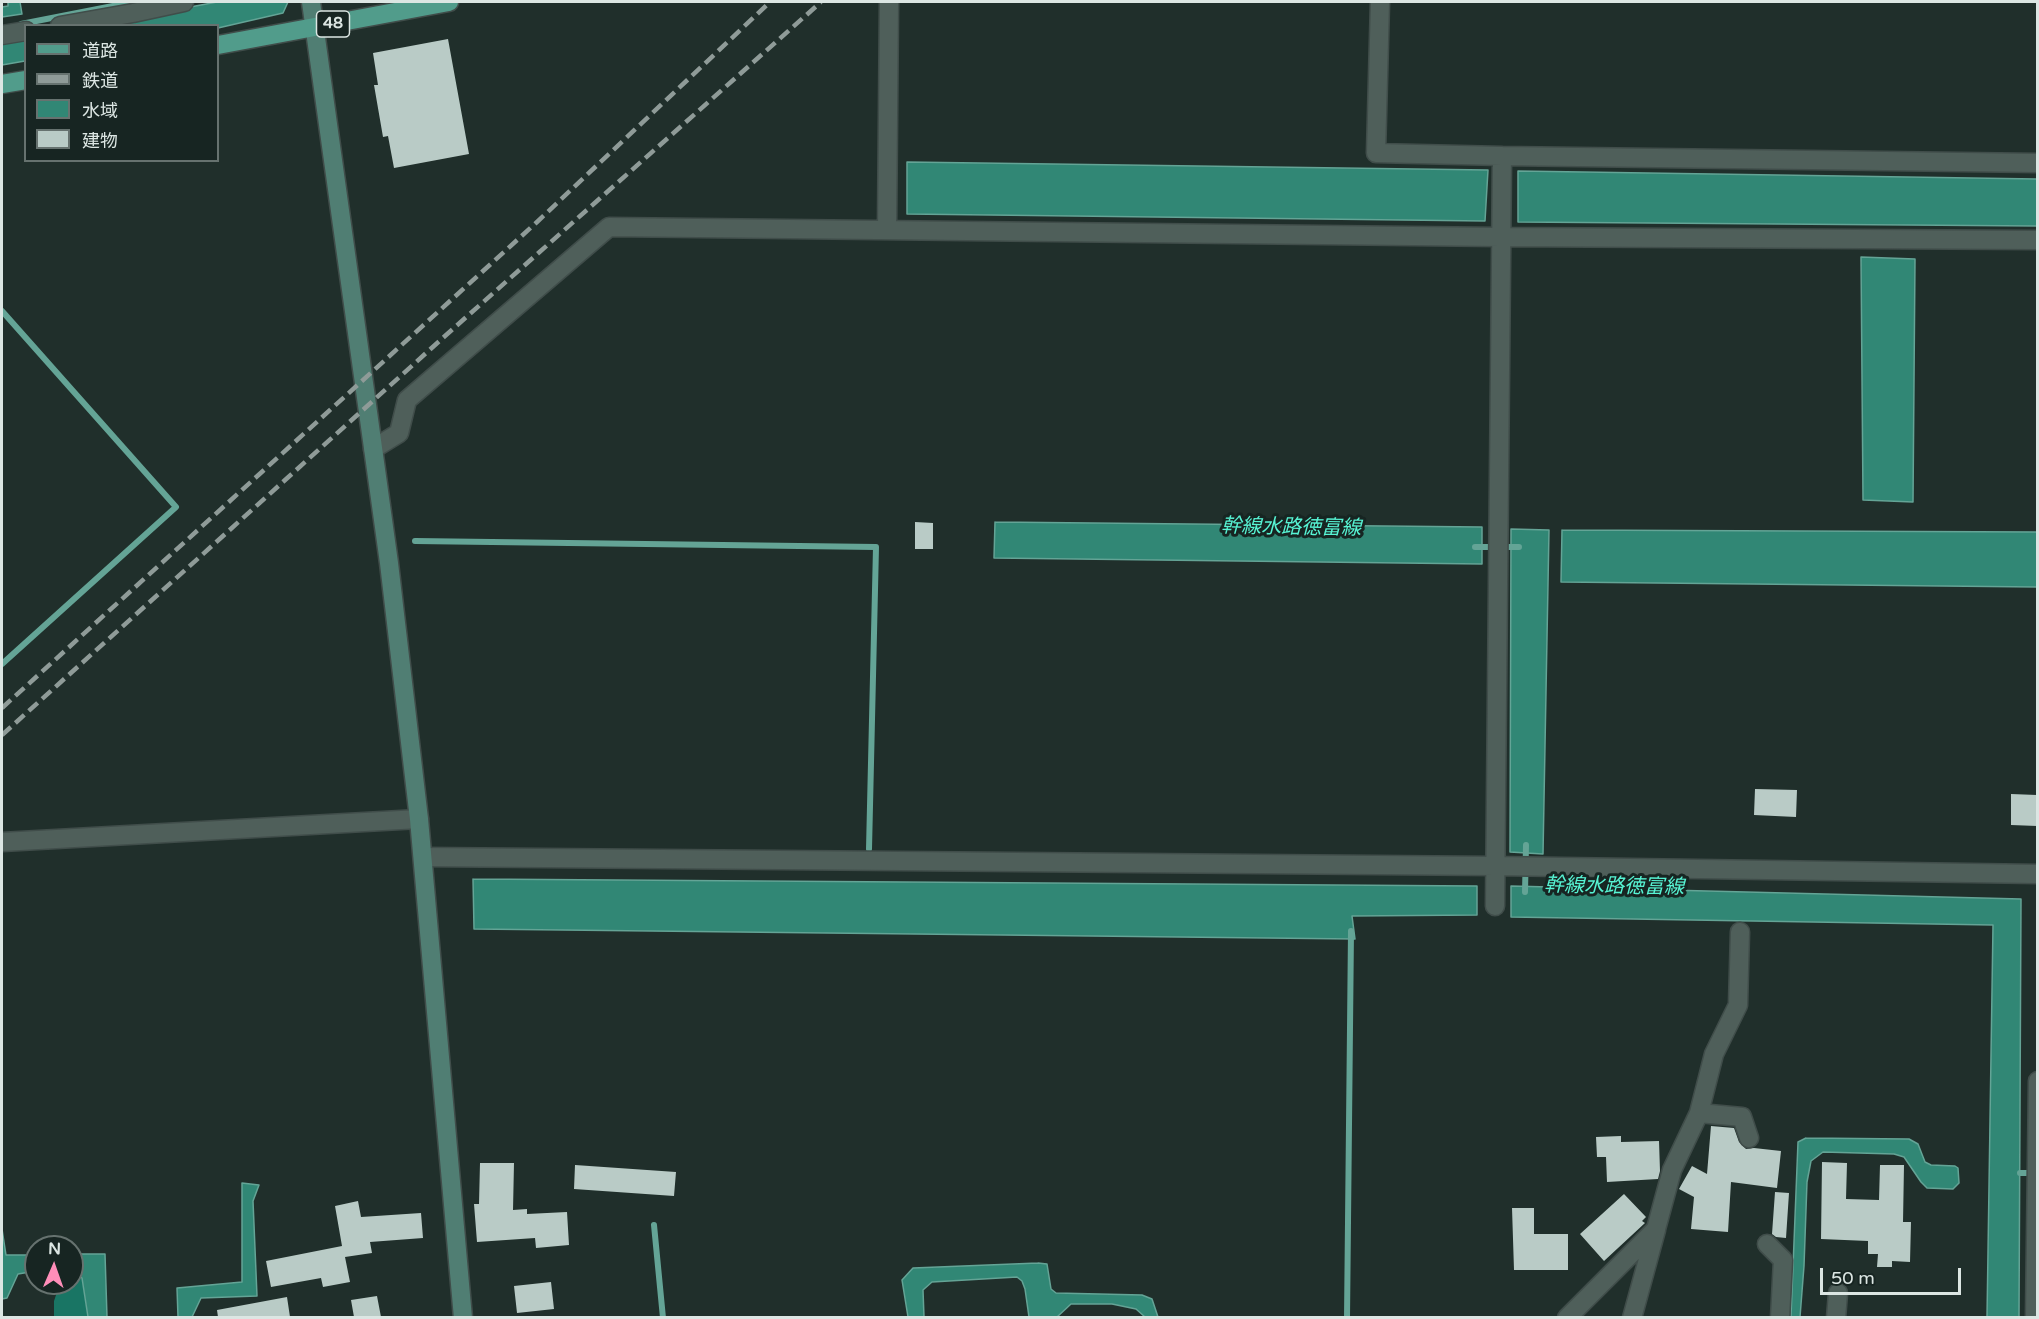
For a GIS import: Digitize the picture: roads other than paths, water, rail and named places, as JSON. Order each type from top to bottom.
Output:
[{"type":"main road","name":"48","points":[[219,45],[449,2]]},
{"type":"main road","points":[[2,84],[24,80]]},
{"type":"street","points":[[71,24],[184,2]]},
{"type":"street","points":[[887,230],[889,2]]},
{"type":"street","points":[[1380,2],[1376,153],[2037,163]]},
{"type":"street","points":[[312,4],[389,563],[419,819],[463,1317]]},
{"type":"street","points":[[2,35],[24,31]]},
{"type":"street","points":[[1495,897],[1502,156]]},
{"type":"street","points":[[374,449],[399,433],[407,400],[609,227],[1500,237],[2037,240]]},
{"type":"street","points":[[2,842],[419,819]]},
{"type":"street","points":[[423,857],[2037,874]]},
{"type":"street","points":[[1632,1317],[1672,1170],[1699,1113],[1714,1054],[1738,1005],[1740,932]]},
{"type":"street","points":[[2035,1317],[2037,1081]]},
{"type":"street","points":[[1699,1113],[1742,1117],[1749,1137]]},
{"type":"street","points":[[1567,1317],[1656,1228]]},
{"type":"street","points":[[1767,1244],[1783,1260],[1780,1317]]},
{"type":"street","points":[[1836,1317],[1838,1293]]},
{"type":"water","points":[[8,2],[20,2],[22,14],[2,17],[2,7],[8,6]]},
{"type":"water","points":[[217,2],[288,2],[283,13],[219,28],[219,24],[99,24]]},
{"type":"water","points":[[24,36],[24,61],[2,65],[2,40]]},
{"type":"water","points":[[907,162],[1488,170],[1485,221],[907,214]]},
{"type":"water","points":[[1518,171],[2037,179],[2037,226],[1518,222]]},
{"type":"water","points":[[1861,257],[1915,259],[1913,502],[1863,500]]},
{"type":"water","points":[[995,522],[1482,527],[1482,564],[994,558]]},
{"type":"water","points":[[1511,529],[1549,530],[1543,854],[1510,852]]},
{"type":"water","points":[[1562,530],[2037,532],[2037,587],[1561,582]]},
{"type":"water","points":[[473,879],[1477,886],[1477,915],[1352,916],[1355,939],[474,929]]},
{"type":"water","points":[[1511,886],[2021,899],[2019,1317],[1987,1317],[1993,925],[1511,917]]},
{"type":"water","points":[[1806,1138],[1909,1139],[1918,1144],[1925,1162],[1931,1165],[1958,1168],[1959,1183],[1953,1189],[1927,1188],[1904,1157],[1894,1154],[1823,1152],[1811,1161],[1807,1182],[1800,1317],[1791,1317],[1798,1142]]},
{"type":"water","points":[[242,1183],[259,1185],[253,1201],[257,1296],[201,1298],[192,1317],[178,1317],[177,1288],[242,1282]]},
{"type":"water","points":[[2,1229],[6,1255],[24,1255],[24,1273],[18,1274],[7,1298],[2,1299]]},
{"type":"water","points":[[84,1254],[105,1254],[107,1317],[88,1317],[84,1291]]},
{"type":"water","points":[[1047,1264],[1051,1289],[1056,1293],[1142,1295],[1152,1299],[1158,1317],[1145,1317],[1136,1309],[1112,1304],[1071,1304],[1057,1317],[1029,1317],[1025,1289],[1022,1281],[1017,1277],[932,1282],[923,1290],[924,1317],[908,1317],[902,1280],[913,1268]]},
{"type":"waterway","points":[[21,24],[133,2]]},
{"type":"waterway","points":[[2,311],[176,507],[2,664]]},
{"type":"waterway","points":[[415,541],[876,547],[869,849]]},
{"type":"waterway","name":"幹線水路徳富線","points":[[1475,547],[1519,547]]},
{"type":"waterway","name":"幹線水路徳富線","points":[[1525,892],[1526,845]]},
{"type":"waterway","points":[[1347,1318],[1351,931]]},
{"type":"waterway","points":[[2020,1173],[2034,1173]]},
{"type":"waterway","points":[[654,1225],[663,1318]]},
{"type":"railway","points":[[2,708],[537,222],[770,2]]},
{"type":"railway","points":[[2,735],[445,336],[821,2]]}]
